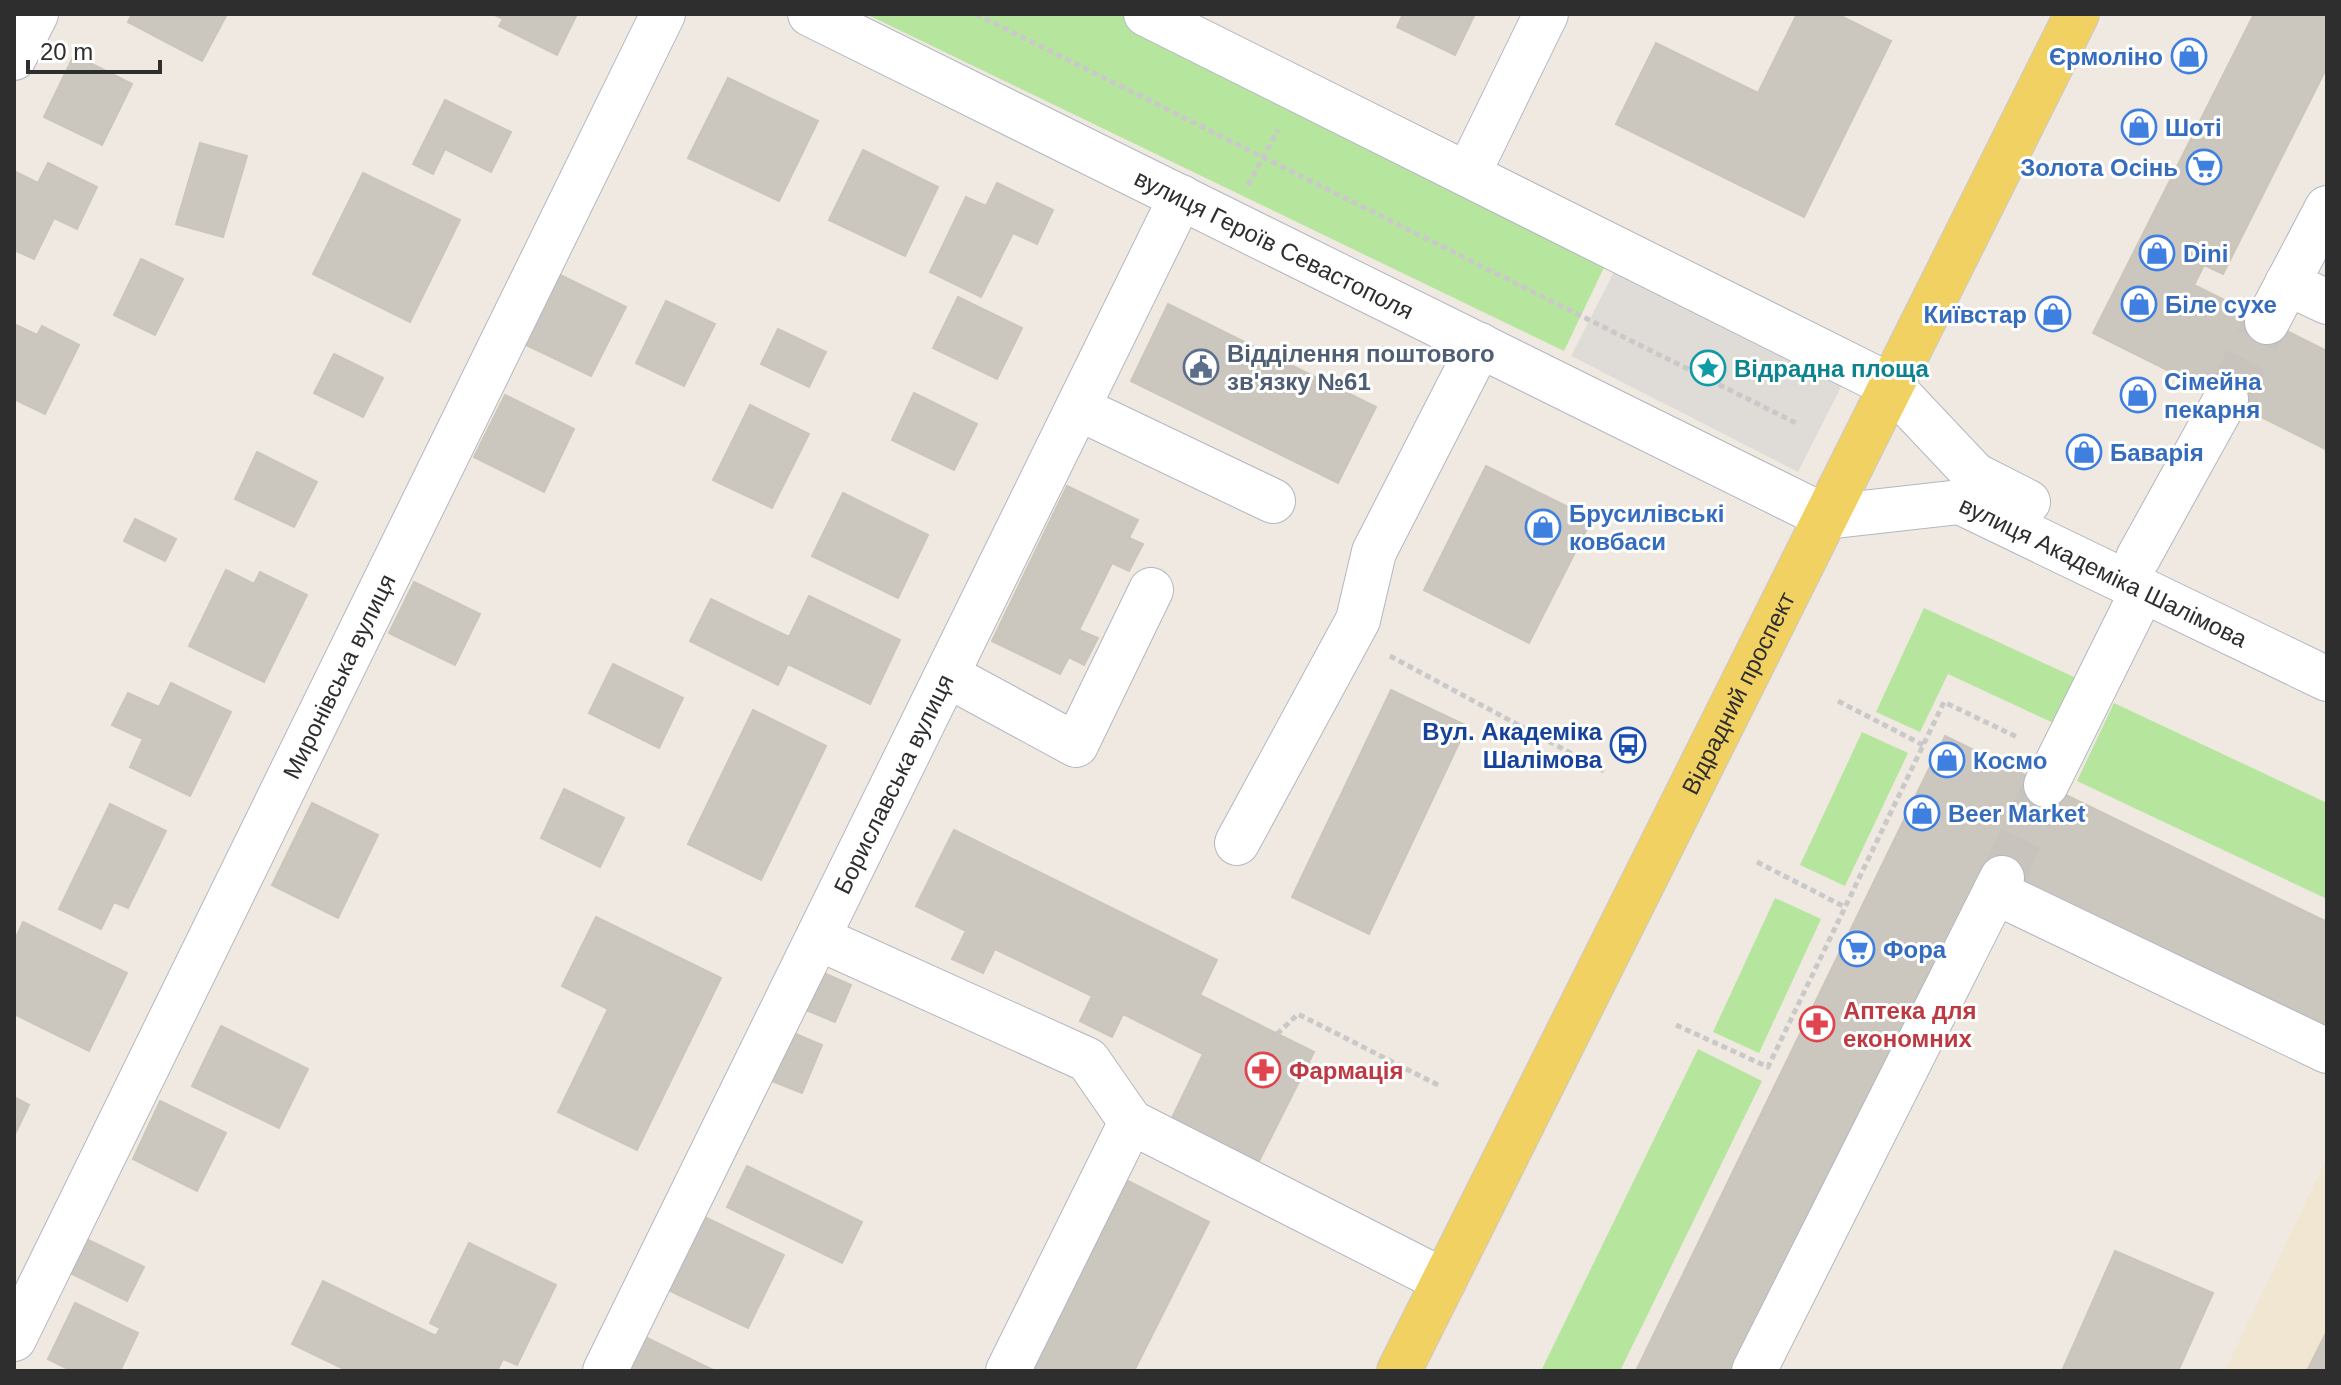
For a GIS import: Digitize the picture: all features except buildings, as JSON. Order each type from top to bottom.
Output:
[{"type":"main road","name":"Відрадний проспект","points":[[1399,1371],[2077,14]]},
{"type":"street","points":[[14,58],[36,14]]},
{"type":"street","name":"Миронівська вулиця","points":[[14,1339],[663,14]]},
{"type":"street","name":"вулиця Героїв Севастополя","points":[[810,14],[1826,517]]},
{"type":"street","points":[[1146,14],[1891,386]]},
{"type":"street","points":[[1468,174],[1546,14]]},
{"type":"street","name":"Бориславська вулиця","points":[[605,1371],[1181,197]]},
{"type":"street","points":[[2267,322],[2327,208]]},
{"type":"street","points":[[2287,283],[2327,302]]},
{"type":"street","points":[[1237,843],[1358,620],[1374,552],[1480,345]]},
{"type":"street","name":"вулиця Академіка Шалімова","points":[[1891,386],[1975,475],[2140,574],[2327,679]]},
{"type":"street","points":[[2053,771],[2140,574],[2226,399]]},
{"type":"street","points":[[1078,408],[1273,501]]},
{"type":"street","name":"вулиця Академіка Шалімова","points":[[1826,517],[1960,502],[2327,652]]},
{"type":"street","points":[[947,675],[1076,745],[1151,590]]},
{"type":"street","points":[[1754,1371],[1999,885],[2327,1051]]},
{"type":"street","points":[[818,938],[1088,1060],[1131,1122],[1444,1281]]},
{"type":"street","points":[[1008,1371],[1131,1122]]},
{"type":"path","points":[[976,14],[1796,423]]},
{"type":"path","points":[[1228,220],[1299,90]]},
{"type":"path","points":[[1350,634],[1604,771]]},
{"type":"path","points":[[1838,701],[1923,745]]},
{"type":"path","points":[[1676,1025],[1768,1067],[1944,702],[2053,771]]},
{"type":"path","points":[[1757,862],[1845,907]]},
{"type":"path","points":[[1277,1034],[1298,1014],[1440,1086]]},
{"type":"shaded area","name":"Відрадна площа","points":[[1618,264],[1845,379],[1798,472],[1571,356]]},
{"type":"shaded area","points":[[2327,1158],[2327,1371],[2225,1371]]},
{"type":"green space","points":[[866,14],[1121,14],[1610,255],[1564,351]]},
{"type":"green space","points":[[1924,608],[2085,682],[2064,728],[1948,674],[1920,732],[1876,712]]},
{"type":"green space","points":[[2114,703],[2327,803],[2327,899],[2077,781]]},
{"type":"green space","points":[[1862,732],[1908,753],[1845,886],[1800,865]]},
{"type":"green space","points":[[1775,898],[1821,919],[1759,1053],[1713,1032]]},
{"type":"green space","points":[[1698,1049],[1762,1081],[1620,1371],[1541,1371]]},
{"type":"tunnel","points":[[2226,399],[2267,322]]},
{"type":"tunnel","points":[[2002,878],[2046,785]]},
{"type":"place","name":"Єрмоліно","points":[[2189,56]]},
{"type":"place","name":"Шоті","points":[[2139,127]]},
{"type":"place","name":"Золота Осінь","points":[[2204,167]]},
{"type":"place","name":"Dini","points":[[2157,253]]},
{"type":"place","name":"Біле сухе","points":[[2139,304]]},
{"type":"place","name":"Київстар","points":[[2053,314]]},
{"type":"place","name":"Відділення поштового зв'язку №61","points":[[1201,367]]},
{"type":"place","name":"Відрадна площа","points":[[1708,368]]},
{"type":"place","name":"Сімейна пекарня","points":[[2138,395]]},
{"type":"place","name":"Баварія","points":[[2084,452]]},
{"type":"place","name":"Брусилівські ковбаси","points":[[1543,527]]},
{"type":"place","name":"Вул. Академіка Шалімова","points":[[1628,745]]},
{"type":"place","name":"Космо","points":[[1947,760]]},
{"type":"place","name":"Beer Market","points":[[1922,813]]},
{"type":"place","name":"Фора","points":[[1857,949]]},
{"type":"place","name":"Аптека для економних","points":[[1817,1024]]},
{"type":"place","name":"Фармація","points":[[1263,1070]]}]
